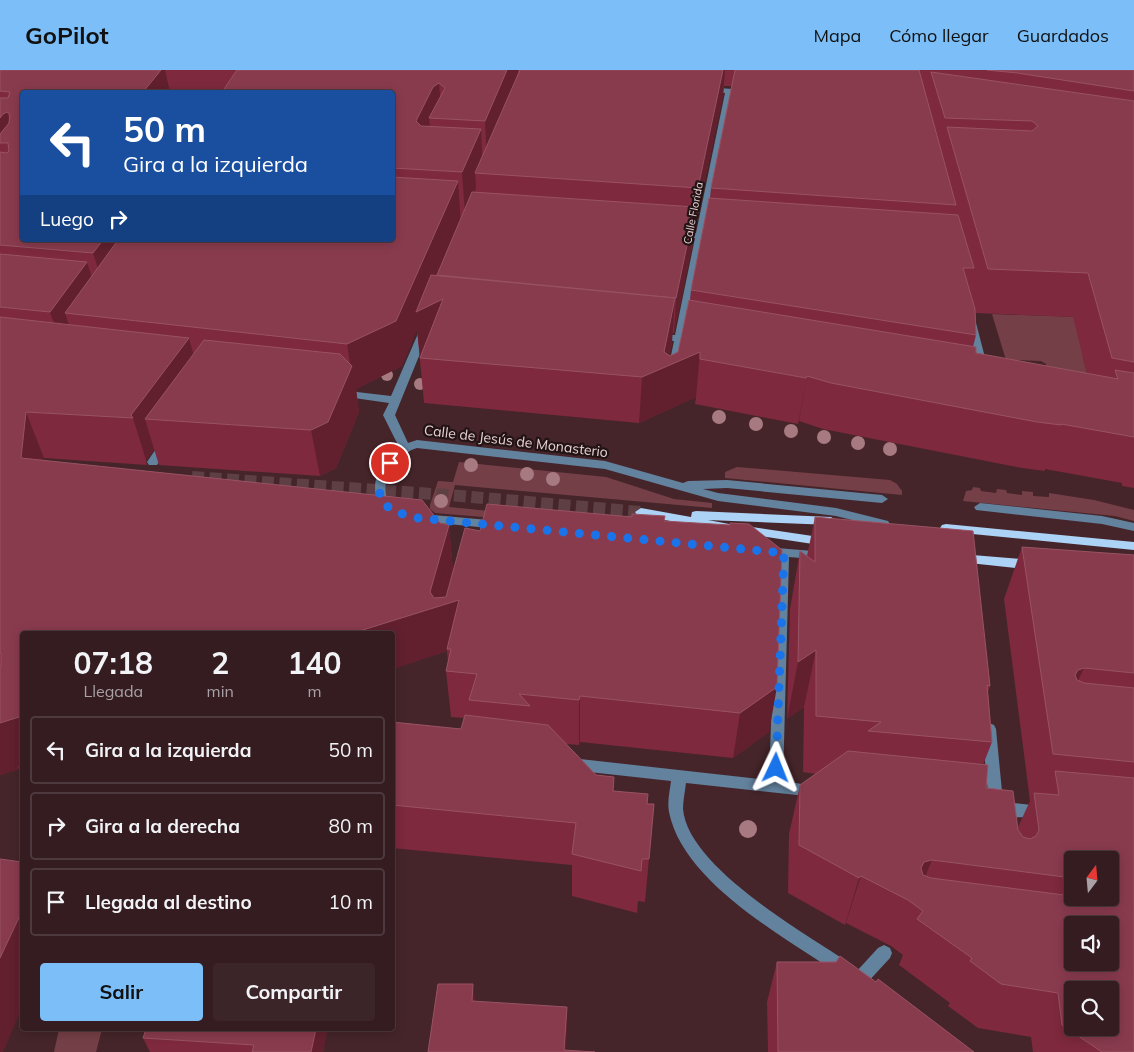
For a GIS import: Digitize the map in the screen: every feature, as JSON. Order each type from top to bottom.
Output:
[{"type":"main road","name":"Calle de Jesús de Monasterio","points":[[842,544],[785,537],[641,512],[889,524]]},
{"type":"main road","points":[[930,527],[1134,546]]},
{"type":"main road","points":[[948,556],[1047,566]]},
{"type":"street","points":[[702,89],[758,93]]},
{"type":"street","name":"Calle Florida","points":[[671,378],[702,236],[729,91]]},
{"type":"street","points":[[664,234],[728,238]]},
{"type":"street","points":[[967,310],[987,382]]},
{"type":"street","points":[[405,448],[389,415],[428,323]]},
{"type":"street","points":[[642,336],[707,342]]},
{"type":"street","points":[[332,392],[394,400]]},
{"type":"street","points":[[153,462],[174,432]]},
{"type":"street","name":"Calle de Jesús de Monasterio","points":[[510,526],[407,515],[385,506],[381,498],[381,480],[390,463],[405,448],[417,444],[605,464],[670,485],[718,497],[836,512],[889,524]]},
{"type":"street","points":[[670,485],[727,484],[882,499]]},
{"type":"street","points":[[980,507],[1102,520],[1134,527]]},
{"type":"street","points":[[754,550],[839,558]]},
{"type":"street","points":[[776,788],[784,553]]},
{"type":"street","points":[[968,558],[970,573]]},
{"type":"street","points":[[988,718],[999,825]]},
{"type":"street","points":[[552,762],[776,788],[831,792]]},
{"type":"street","points":[[679,777],[676,810],[684,835],[701,858],[736,894],[876,990]]},
{"type":"street","points":[[977,806],[1056,814]]},
{"type":"street","points":[[860,979],[884,953]]},
{"type":"shaded area","points":[[957,189],[1038,192],[1064,267],[1072,267],[1089,315],[1099,357],[1083,358],[1091,388],[1109,395],[1026,381],[1009,370],[992,314],[1078,317],[1063,275],[981,272],[968,226],[1033,226],[1026,207],[961,204]],"holes":[[[1017,360],[1041,361],[1046,364],[1049,376],[1037,377],[1026,373],[1019,369]]]},
{"type":"shaded area","points":[[459,462],[606,477],[674,499],[712,503],[712,508],[455,485],[449,507],[718,533],[718,537],[435,513],[430,509],[430,505],[438,481],[453,482]]},
{"type":"shaded area","points":[[737,467],[890,480],[897,484],[902,491],[902,495],[725,478],[725,472]]},
{"type":"shaded area","points":[[973,487],[980,488],[981,491],[996,493],[997,489],[1006,490],[1007,493],[1022,495],[1022,491],[1033,492],[1033,496],[1049,497],[1049,493],[1094,500],[1134,510],[1134,521],[1115,516],[963,501],[966,491],[972,490]]},
{"type":"shaded area","points":[[59,1031],[101,1031],[96,1052],[54,1052]]},
{"type":"building","points":[[0,70],[161,70],[145,90],[20,90],[20,242],[101,242],[93,253],[0,245],[0,152],[7,153],[9,151],[8,143],[0,143],[0,134],[9,123],[10,114],[7,112],[0,118],[0,98],[8,98],[10,92],[0,91]]},
{"type":"building","points":[[237,70],[507,70],[485,121],[429,118],[445,88],[439,83],[433,87],[416,121],[421,126],[481,129],[462,172],[395,168],[395,90],[223,90]]},
{"type":"building","points":[[520,70],[723,70],[698,188],[475,173]]},
{"type":"building","points":[[735,70],[919,70],[956,205],[711,188]]},
{"type":"building","points":[[987,70],[1134,70],[1134,91],[1017,73]]},
{"type":"building","points":[[931,72],[1134,101],[1134,362],[1112,358],[1088,273],[988,269],[947,127],[1032,131],[1038,126],[1032,121],[945,118]]},
{"type":"building","points":[[395,177],[458,181],[396,321],[347,344],[65,313],[117,242],[395,242]]},
{"type":"building","points":[[472,192],[695,207],[676,298],[437,275]]},
{"type":"building","points":[[709,198],[958,215],[974,268],[963,268],[975,309],[976,335],[691,290]]},
{"type":"building","points":[[0,254],[87,262],[50,312],[0,307]]},
{"type":"building","points":[[431,275],[675,298],[664,352],[670,356],[678,352],[689,300],[976,347],[976,353],[1118,379],[1115,370],[1134,373],[1134,437],[1061,424],[1037,422],[831,383],[807,376],[806,378],[700,359],[700,352],[642,377],[420,358],[443,299],[416,312]]},
{"type":"building","points":[[0,317],[189,338],[131,415],[133,418],[26,412],[21,458],[422,500],[440,523],[449,525],[430,592],[434,598],[446,597],[465,528],[480,531],[487,504],[632,517],[632,514],[665,516],[664,521],[730,525],[730,523],[749,524],[782,550],[777,687],[740,713],[580,696],[579,700],[519,694],[530,706],[469,700],[477,674],[446,671],[451,649],[447,649],[459,600],[360,631],[20,631],[20,717],[0,723]]},
{"type":"building","points":[[204,340],[340,354],[352,366],[328,422],[311,430],[145,419]]},
{"type":"building","points":[[815,517],[973,531],[990,686],[987,685],[992,742],[868,731],[881,722],[816,716],[816,650],[798,662],[800,551],[815,562]]},
{"type":"building","points":[[1022,547],[1134,555],[1134,673],[1084,668],[1078,670],[1075,675],[1077,680],[1084,683],[1134,688],[1134,762],[1053,754]]},
{"type":"building","points":[[465,715],[548,725],[596,775],[614,777],[613,791],[648,794],[647,804],[654,804],[649,859],[642,859],[641,871],[572,854],[576,823],[395,805],[395,722],[461,729]]},
{"type":"building","points":[[848,751],[988,765],[986,788],[1013,791],[1018,830],[1023,837],[1030,839],[1036,836],[1039,830],[1034,793],[1059,795],[1055,771],[1134,778],[1134,1052],[1102,1052],[1078,1036],[1119,1036],[1119,981],[1064,981],[1064,1026],[1062,1025],[1058,993],[1001,984],[970,961],[972,958],[917,919],[923,911],[908,900],[861,876],[859,878],[799,845],[800,785]],"holes":[[[1064,851],[1119,851],[1119,906],[1064,906],[1064,895],[931,878],[923,875],[921,868],[924,862],[932,860],[1064,877]]]},
{"type":"building","points":[[0,859],[20,862],[20,915],[0,958]]},
{"type":"building","points":[[840,956],[876,982],[878,979],[974,1052],[778,1052],[777,962],[836,962]]},
{"type":"building","points":[[438,984],[473,984],[472,1001],[567,1007],[564,1050],[595,1052],[428,1052]]},
{"type":"building","points":[[145,1031],[316,1031],[311,1052],[252,1052],[254,1045],[143,1038]]},
{"type":"tunnel","points":[[192,477],[461,496],[641,512]]},
{"type":"route","points":[[390,463],[384,472],[380,488],[381,498],[385,506],[395,512],[418,518],[784,553],[776,768]]}]
